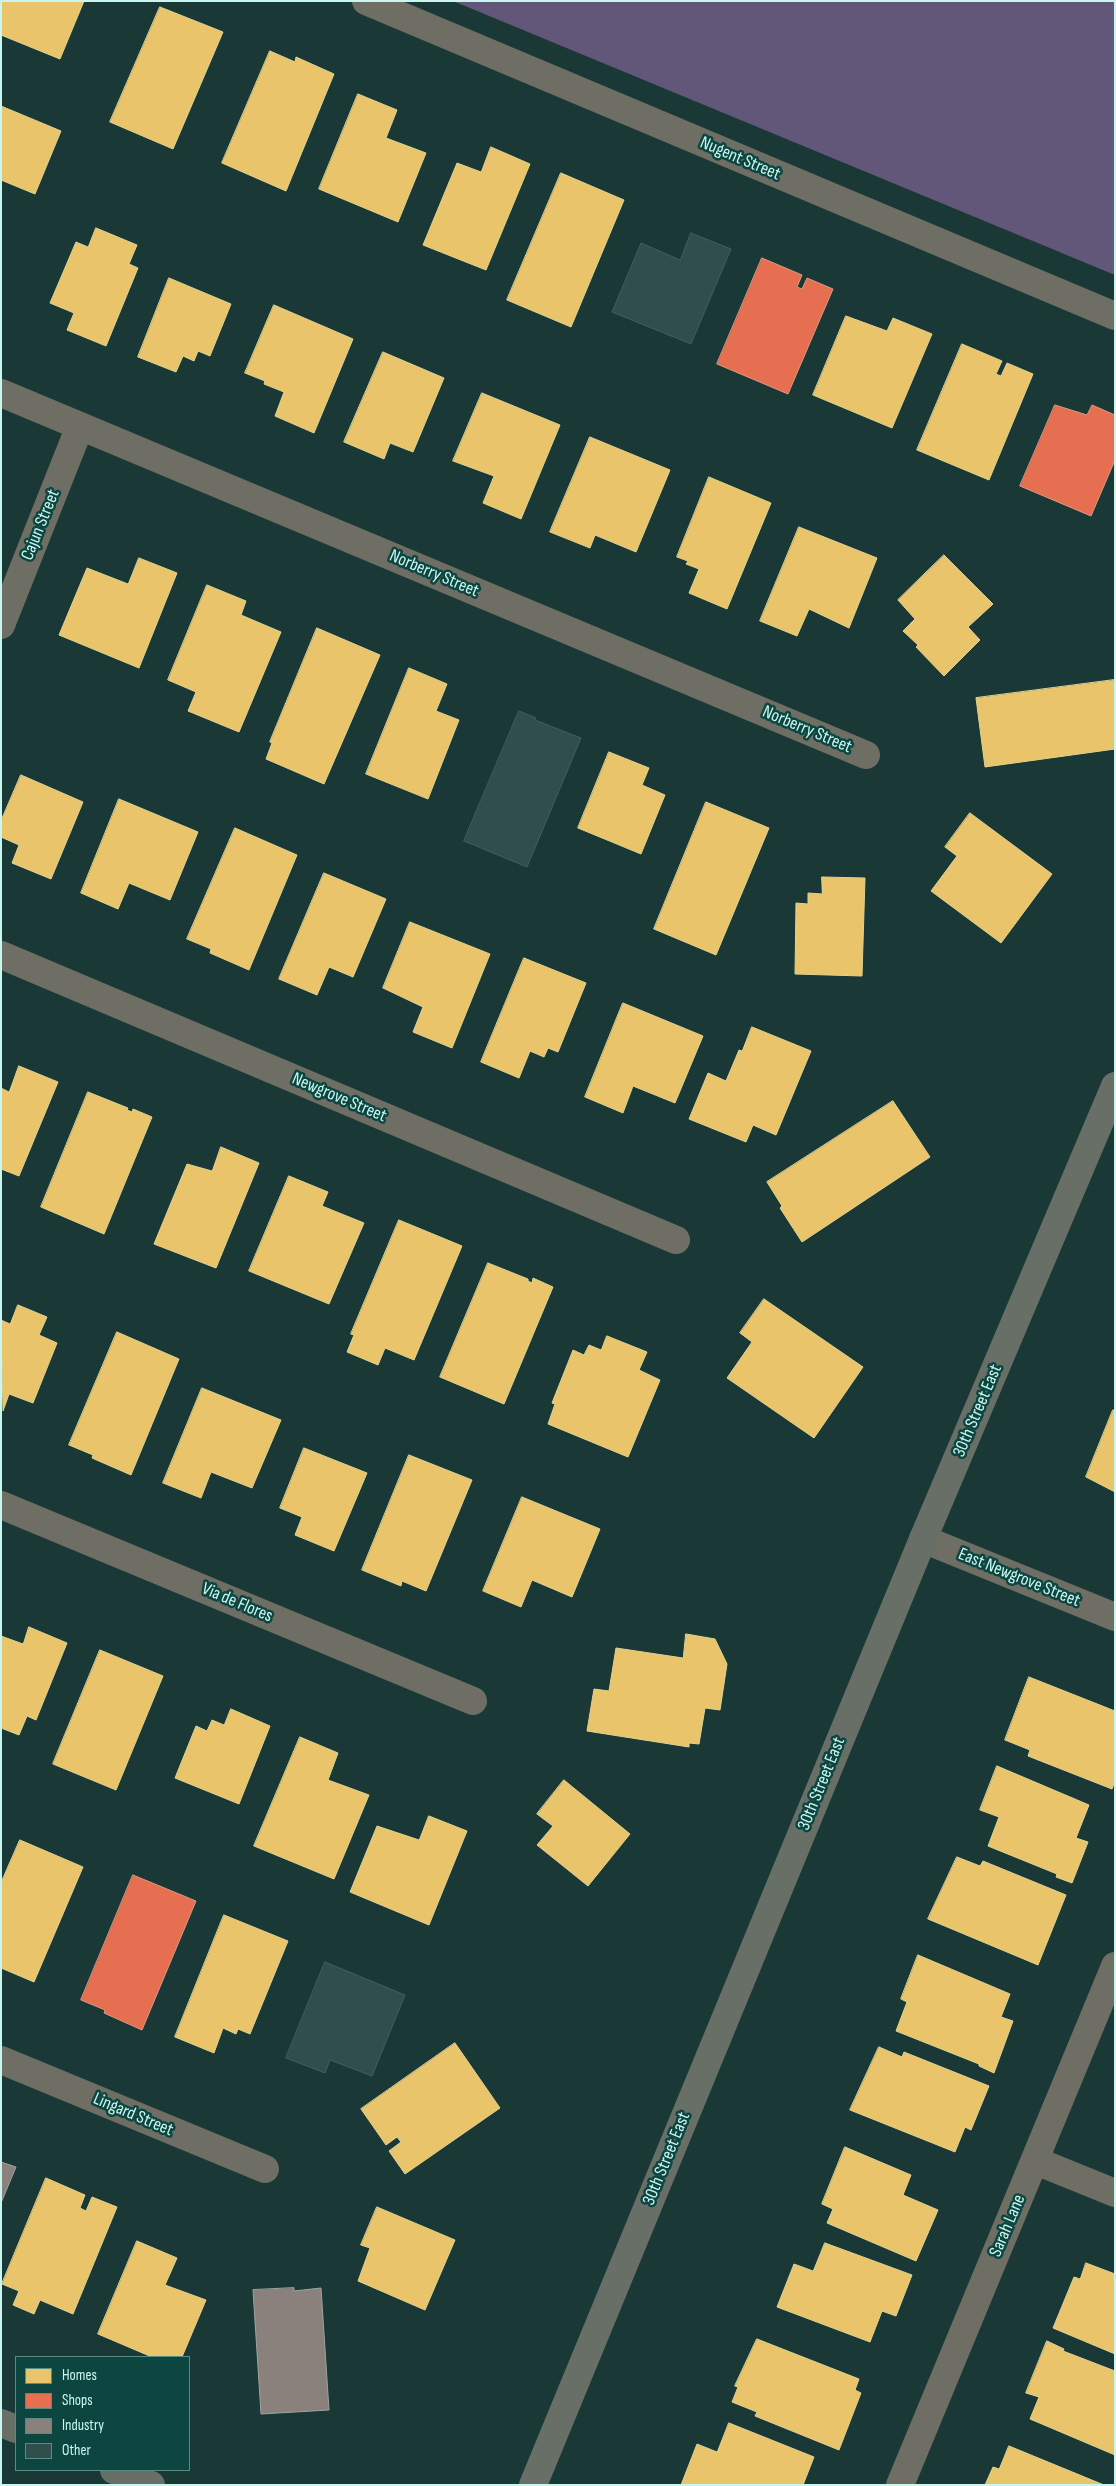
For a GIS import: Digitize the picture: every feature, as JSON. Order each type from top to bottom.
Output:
[{"type":"main road","name":"30th Street East","points":[[533,2485],[923,1539],[1115,1086]]},
{"type":"main road","points":[[1,2423],[15,2429]]},
{"type":"main road","points":[[116,2471],[151,2485]]},
{"type":"street","name":"Nugent Street","points":[[366,1],[1115,316]]},
{"type":"street","name":"Norberry Street","points":[[1,393],[866,755]]},
{"type":"street","name":"Cajun Street","points":[[1,625],[80,426]]},
{"type":"street","name":"Newgrove Street","points":[[1,955],[676,1240]]},
{"type":"street","name":"Via de Flores","points":[[1,1505],[473,1701]]},
{"type":"street","name":"East Newgrove Street","points":[[923,1539],[1115,1617]]},
{"type":"street","name":"Sarah Lane","points":[[900,2485],[1036,2161],[1115,1966]]},
{"type":"street","name":"Lingard Street","points":[[1,2060],[265,2169]]},
{"type":"street","points":[[1036,2161],[1115,2193]]},
{"type":"shaded area","points":[[453,1],[1115,1],[1115,275]]},
{"type":"building: Homes","points":[[1,1],[84,1],[60,59],[1,35]]},
{"type":"building: Homes","points":[[160,7],[223,32],[173,149],[110,122]]},
{"type":"building: Homes","points":[[270,51],[295,62],[296,57],[334,74],[286,191],[222,163]]},
{"type":"building: Homes","points":[[358,94],[397,110],[386,138],[426,153],[398,222],[319,189]]},
{"type":"building: Homes","points":[[1,106],[61,131],[35,194],[1,180]]},
{"type":"building: Homes","points":[[491,147],[530,164],[486,270],[423,245],[457,163],[481,172]]},
{"type":"building: Homes","points":[[561,173],[624,200],[571,327],[507,300]]},
{"type":"building: Homes","points":[[96,228],[137,245],[129,264],[138,268],[106,346],[67,330],[74,313],[50,303],[76,242],[88,247]]},
{"type":"building: Homes","points":[[169,278],[231,304],[210,356],[198,351],[194,361],[183,356],[176,372],[138,357]]},
{"type":"building: Homes","points":[[274,305],[353,339],[314,433],[275,416],[284,392],[264,384],[265,381],[245,373]]},
{"type":"building: Homes","points":[[846,316],[887,331],[893,318],[932,334],[892,428],[813,395]]},
{"type":"building: Homes","points":[[962,344],[1002,361],[996,374],[1001,376],[1007,363],[1033,374],[989,480],[917,450]]},
{"type":"building: Homes","points":[[383,352],[444,378],[413,452],[390,443],[384,459],[344,442]]},
{"type":"building: Homes","points":[[482,393],[560,425],[521,519],[483,503],[494,476],[453,461]]},
{"type":"building: Homes","points":[[590,437],[670,470],[636,552],[595,535],[590,548],[550,532]]},
{"type":"building: Homes","points":[[709,477],[771,503],[727,609],[689,593],[699,569],[686,564],[688,561],[677,557]]},
{"type":"building: Homes","points":[[799,527],[877,558],[849,628],[809,609],[797,636],[760,621]]},
{"type":"building: Homes","points":[[944,555],[993,604],[968,627],[980,640],[944,676],[916,647],[918,645],[903,631],[915,619],[898,600]]},
{"type":"building: Homes","points":[[139,558],[177,573],[139,668],[59,635],[87,568],[128,584]]},
{"type":"building: Homes","points":[[207,585],[246,601],[241,615],[281,632],[239,732],[188,711],[196,692],[168,680]]},
{"type":"building: Homes","points":[[317,628],[380,655],[324,784],[266,759],[272,743],[270,742]]},
{"type":"building: Homes","points":[[409,668],[447,684],[436,711],[459,720],[428,799],[366,774]]},
{"type":"building: Homes","points":[[1114,680],[1115,749],[985,767],[976,698]]},
{"type":"building: Homes","points":[[609,752],[649,768],[642,785],[665,795],[641,854],[578,828]]},
{"type":"building: Homes","points":[[21,775],[83,802],[51,879],[12,863],[19,845],[1,837],[1,821]]},
{"type":"building: Homes","points":[[119,799],[198,832],[170,900],[129,883],[118,909],[81,893]]},
{"type":"building: Homes","points":[[706,802],[769,828],[716,955],[654,929]]},
{"type":"building: Homes","points":[[970,813],[1052,874],[1001,943],[931,891],[957,856],[945,847]]},
{"type":"building: Homes","points":[[235,828],[297,855],[249,970],[210,953],[211,949],[187,939]]},
{"type":"building: Homes","points":[[324,873],[386,899],[353,977],[329,967],[317,995],[279,979]]},
{"type":"building: Homes","points":[[822,877],[865,878],[862,976],[795,974],[796,903],[808,904],[808,893],[822,894]]},
{"type":"building: Homes","points":[[410,922],[490,954],[452,1048],[413,1032],[423,1007],[383,988]]},
{"type":"building: Homes","points":[[524,958],[586,983],[558,1052],[548,1048],[544,1057],[530,1051],[519,1078],[481,1062]]},
{"type":"building: Homes","points":[[623,1003],[703,1036],[675,1103],[633,1086],[623,1113],[585,1097]]},
{"type":"building: Homes","points":[[752,1027],[811,1051],[776,1135],[753,1125],[746,1142],[689,1119],[708,1073],[726,1081],[739,1050],[742,1051]]},
{"type":"building: Homes","points":[[19,1066],[58,1082],[19,1176],[1,1169],[1,1088],[9,1092]]},
{"type":"building: Homes","points":[[88,1092],[128,1108],[127,1110],[132,1112],[133,1109],[152,1117],[104,1234],[41,1207]]},
{"type":"building: Homes","points":[[893,1101],[930,1157],[802,1242],[780,1208],[782,1206],[767,1182]]},
{"type":"building: Homes","points":[[221,1147],[259,1163],[216,1268],[154,1244],[187,1164],[212,1171]]},
{"type":"building: Homes","points":[[289,1176],[328,1192],[322,1206],[364,1223],[329,1304],[249,1271]]},
{"type":"building: Homes","points":[[399,1220],[462,1246],[414,1360],[385,1348],[378,1365],[347,1352],[354,1335],[351,1334]]},
{"type":"building: Homes","points":[[488,1263],[528,1279],[532,1283],[533,1278],[553,1287],[504,1404],[440,1377]]},
{"type":"building: Homes","points":[[764,1299],[863,1367],[814,1438],[727,1378],[752,1342],[740,1333]]},
{"type":"building: Homes","points":[[18,1305],[47,1317],[39,1335],[57,1343],[33,1403],[9,1394],[3,1411],[1,1320],[10,1324]]},
{"type":"building: Homes","points":[[117,1332],[179,1359],[131,1475],[92,1458],[93,1455],[69,1445]]},
{"type":"building: Homes","points":[[607,1336],[647,1352],[639,1370],[660,1380],[628,1457],[548,1424],[555,1404],[552,1403],[573,1350],[584,1355],[589,1345],[601,1350]]},
{"type":"building: Homes","points":[[202,1388],[281,1420],[252,1488],[211,1472],[201,1498],[163,1483]]},
{"type":"building: Homes","points":[[1113,1410],[1115,1410],[1115,1492],[1086,1477]]},
{"type":"building: Homes","points":[[304,1448],[367,1473],[334,1551],[295,1535],[302,1517],[280,1508]]},
{"type":"building: Homes","points":[[409,1455],[472,1480],[426,1591],[402,1581],[401,1586],[362,1570]]},
{"type":"building: Homes","points":[[522,1497],[600,1529],[572,1597],[532,1580],[521,1607],[483,1591]]},
{"type":"building: Homes","points":[[29,1627],[67,1643],[36,1720],[27,1716],[19,1735],[1,1728],[1,1636],[23,1644]]},
{"type":"building: Homes","points":[[686,1634],[715,1639],[727,1664],[720,1710],[705,1708],[699,1744],[689,1743],[689,1747],[587,1731],[594,1689],[609,1691],[616,1648],[683,1658]]},
{"type":"building: Homes","points":[[100,1650],[163,1676],[116,1790],[53,1764]]},
{"type":"building: Homes","points":[[1029,1677],[1115,1711],[1115,1781],[1112,1789],[1028,1756],[1030,1750],[1005,1740]]},
{"type":"building: Homes","points":[[231,1709],[270,1726],[239,1804],[175,1778],[196,1726],[207,1731],[212,1720],[224,1725]]},
{"type":"building: Homes","points":[[300,1737],[338,1753],[328,1780],[369,1795],[334,1879],[254,1846]]},
{"type":"building: Homes","points":[[997,1766],[1089,1805],[1076,1838],[1088,1842],[1072,1883],[1056,1877],[1057,1874],[988,1846],[999,1817],[980,1810]]},
{"type":"building: Homes","points":[[564,1780],[630,1834],[588,1886],[537,1845],[553,1826],[537,1814]]},
{"type":"building: Homes","points":[[429,1816],[467,1831],[429,1925],[350,1892],[377,1826],[419,1840]]},
{"type":"building: Homes","points":[[20,1840],[83,1867],[34,1982],[1,1968],[1,1883]]},
{"type":"building: Homes","points":[[957,1857],[980,1866],[983,1861],[1066,1895],[1038,1965],[928,1919]]},
{"type":"building: Homes","points":[[224,1915],[288,1941],[250,2034],[238,2029],[236,2034],[223,2028],[214,2053],[175,2037]]},
{"type":"building: Homes","points":[[918,1955],[1010,1994],[1001,2017],[1013,2021],[994,2073],[979,2066],[979,2064],[896,2031],[907,2002],[901,1999]]},
{"type":"building: Homes","points":[[455,2043],[500,2108],[405,2174],[389,2151],[401,2142],[397,2137],[386,2145],[361,2109]]},
{"type":"building: Homes","points":[[879,2047],[902,2057],[904,2052],[989,2086],[971,2130],[965,2127],[955,2152],[850,2110]]},
{"type":"building: Homes","points":[[845,2147],[911,2175],[903,2195],[938,2210],[916,2261],[827,2223],[833,2209],[822,2204]]},
{"type":"building: Homes","points":[[46,2178],[85,2195],[80,2208],[86,2211],[92,2197],[117,2207],[73,2314],[40,2300],[34,2314],[13,2305],[19,2291],[2,2284]]},
{"type":"building: Homes","points":[[377,2207],[455,2240],[425,2310],[358,2281],[370,2248],[361,2245]]},
{"type":"building: Homes","points":[[137,2241],[177,2258],[165,2285],[206,2300],[182,2356],[150,2356],[98,2334]]},
{"type":"building: Homes","points":[[825,2243],[912,2275],[896,2316],[882,2311],[870,2342],[777,2307],[794,2264],[813,2271]]},
{"type":"building: Homes","points":[[1086,2263],[1115,2274],[1115,2354],[1053,2328],[1074,2277],[1080,2279]]},
{"type":"building: Homes","points":[[757,2339],[859,2379],[855,2390],[861,2393],[839,2450],[755,2416],[757,2412],[732,2402],[738,2387],[735,2386]]},
{"type":"building: Homes","points":[[1047,2341],[1064,2349],[1063,2351],[1115,2371],[1115,2455],[1030,2419],[1039,2397],[1026,2393]]},
{"type":"building: Homes","points":[[729,2423],[814,2457],[803,2485],[681,2485],[697,2444],[717,2452]]},
{"type":"building: Homes","points":[[1009,2446],[1104,2485],[985,2485],[993,2467],[999,2469]]},
{"type":"building: Shops","points":[[762,258],[802,275],[797,287],[802,289],[807,278],[833,289],[788,394],[717,364]]},
{"type":"building: Shops","points":[[1055,405],[1087,415],[1092,405],[1115,415],[1115,460],[1091,516],[1020,486]]},
{"type":"building: Shops","points":[[133,1875],[196,1901],[142,2030],[104,2013],[105,2010],[81,2000]]},
{"type":"building: Industry","points":[[1,2162],[16,2167],[1,2203]]},
{"type":"building: Industry","points":[[294,2288],[294,2291],[321,2288],[329,2410],[261,2414],[253,2290]]},
{"type":"building: Other","points":[[691,233],[731,249],[691,344],[612,312],[641,243],[680,260]]},
{"type":"building: Other","points":[[519,711],[536,718],[535,720],[581,738],[527,867],[464,841]]},
{"type":"building: Other","points":[[325,1962],[405,1995],[372,2076],[330,2060],[325,2073],[286,2058]]}]
